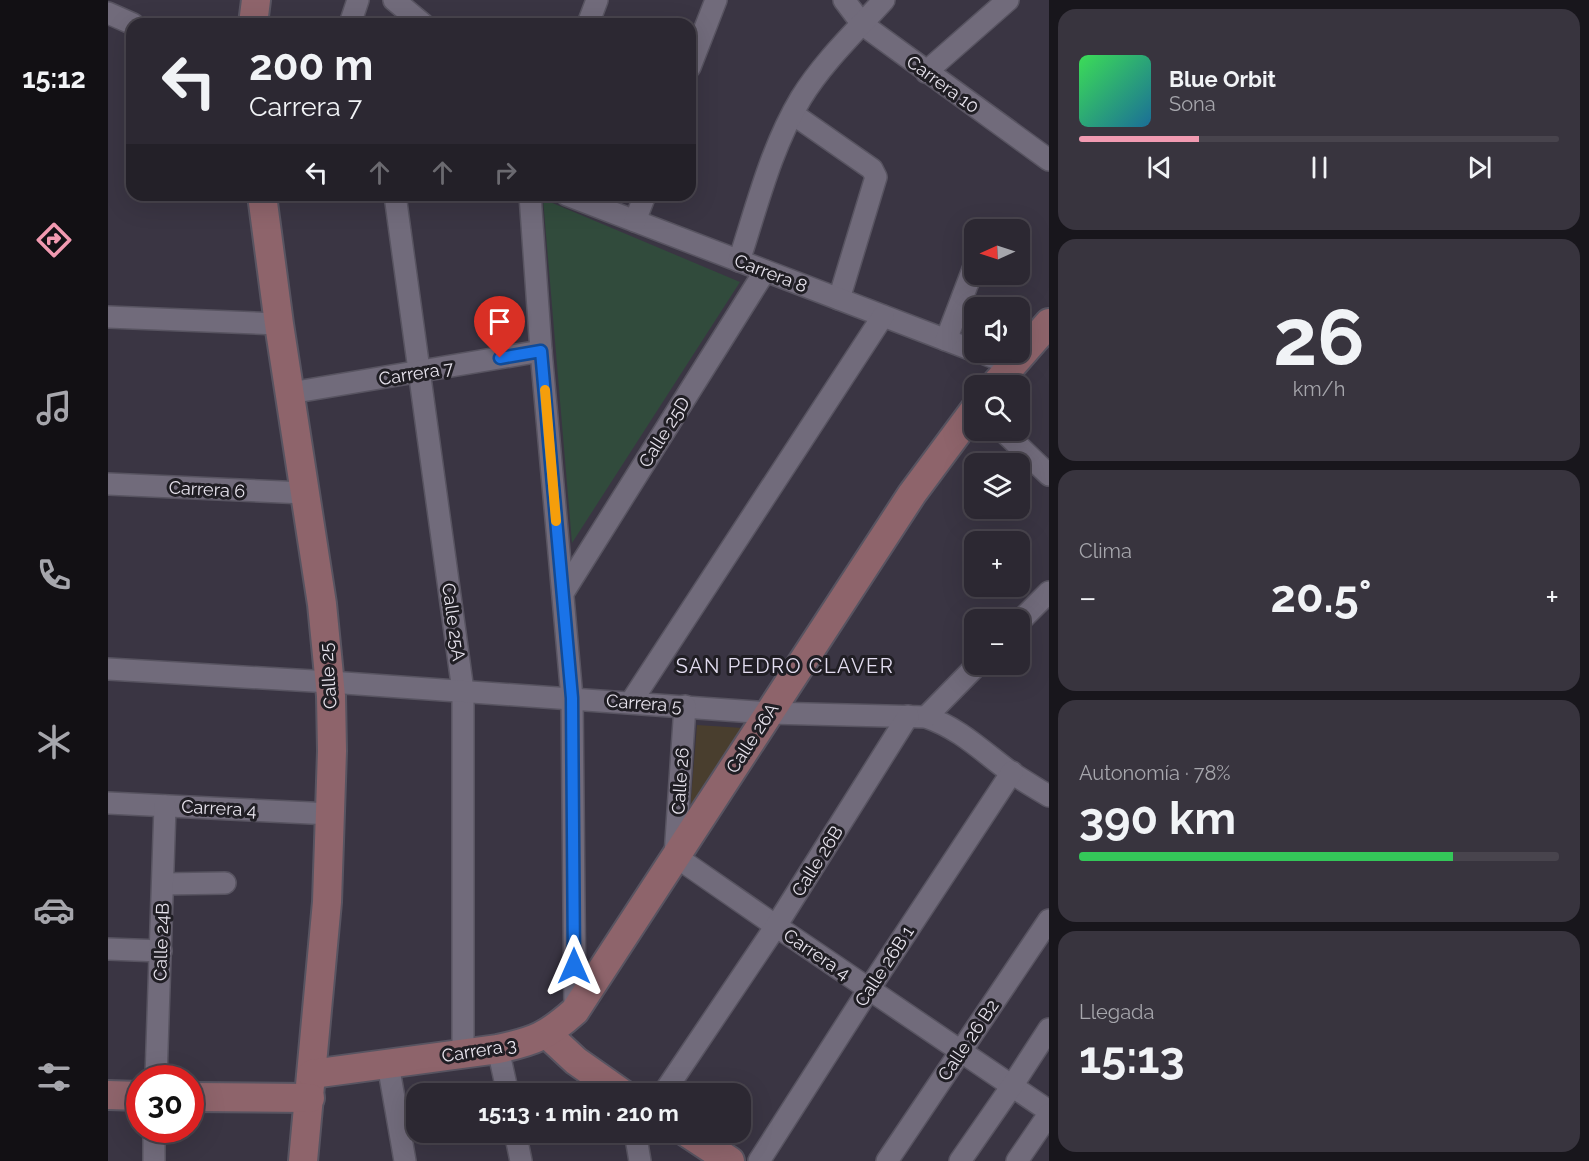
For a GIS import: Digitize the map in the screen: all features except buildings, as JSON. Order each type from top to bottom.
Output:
[{"type":"street","points":[[254,18],[255,0]]},
{"type":"street","points":[[352,18],[358,0]]},
{"type":"street","points":[[590,18],[597,0]]},
{"type":"street","points":[[696,52],[716,0]]},
{"type":"street","name":"Carrera 10","points":[[844,0],[862,24],[1049,160]]},
{"type":"street","points":[[740,261],[773,158],[793,114],[817,76],[884,0]]},
{"type":"street","points":[[926,72],[1008,0]]},
{"type":"street","points":[[402,2],[417,18]]},
{"type":"street","points":[[108,13],[126,21]]},
{"type":"street","points":[[793,114],[872,169],[876,177],[839,299]]},
{"type":"street","name":"Calle 25","points":[[263,201],[279,324],[322,604],[330,682],[332,752],[327,902],[303,1161]]},
{"type":"street","name":"Calle 25A","points":[[396,201],[463,691],[463,1053]]},
{"type":"street","points":[[530,201],[541,351],[572,698],[575,1011]]},
{"type":"street","name":"Carrera 8","points":[[583,201],[964,347]]},
{"type":"street","points":[[635,221],[643,201]]},
{"type":"street","name":"Calle 25D","points":[[563,593],[765,271]]},
{"type":"street","points":[[946,340],[967,285]]},
{"type":"street","points":[[631,702],[883,316]]},
{"type":"street","points":[[108,317],[279,324]]},
{"type":"street","points":[[991,363],[1003,375],[1049,323]]},
{"type":"street","name":"Carrera 7","points":[[290,393],[541,351]]},
{"type":"street","name":"Calle 26A","points":[[547,1034],[575,1011],[912,494],[964,424]]},
{"type":"street","points":[[1013,441],[1049,475]]},
{"type":"street","name":"Carrera 6","points":[[108,484],[305,493]]},
{"type":"street","points":[[1030,611],[1049,592]]},
{"type":"street","name":"Carrera 5","points":[[108,669],[769,712],[917,716],[945,723],[1049,796]]},
{"type":"street","name":"Calle 26B","points":[[670,1083],[917,716],[965,675]]},
{"type":"street","name":"Calle 26","points":[[675,856],[685,706]]},
{"type":"street","name":"Calle 26B 1","points":[[759,1161],[1012,772]]},
{"type":"street","name":"Carrera 4","points":[[108,802],[331,814]]},
{"type":"street","name":"Calle 24B","points":[[156,1065],[165,806]]},
{"type":"street","name":"Carrera 4","points":[[675,856],[1049,1113]]},
{"type":"street","points":[[163,884],[225,883]]},
{"type":"street","name":"Calle 26 B2","points":[[887,1161],[1049,920]]},
{"type":"street","points":[[108,949],[160,951]]},
{"type":"street","points":[[960,1161],[1049,1029]]},
{"type":"street","points":[[547,1034],[576,1061],[607,1083]]},
{"type":"street","name":"Carrera 3","points":[[204,1096],[311,1086],[388,1064],[498,1049],[529,1043],[547,1034]]},
{"type":"street","points":[[498,1049],[505,1083]]},
{"type":"street","points":[[388,1064],[405,1161]]},
{"type":"street","points":[[108,1095],[126,1096]]},
{"type":"street","points":[[1017,1161],[1049,1113]]},
{"type":"street","points":[[154,1143],[154,1161]]},
{"type":"street","points":[[517,1143],[521,1161]]},
{"type":"street","points":[[637,1143],[639,1161]]},
{"type":"street","points":[[703,1143],[730,1161]]},
{"type":"shaded area","points":[[697,725],[743,728],[690,810]]},
{"type":"green space","points":[[543,201],[740,282],[572,543]]},
{"type":"slow traffic","points":[[545,390],[556,521]]},
{"type":"district","name":"SAN PEDRO CLAVER","points":[[785,666]]},
{"type":"route","points":[[500,358],[541,351],[572,698],[574,966]]}]
